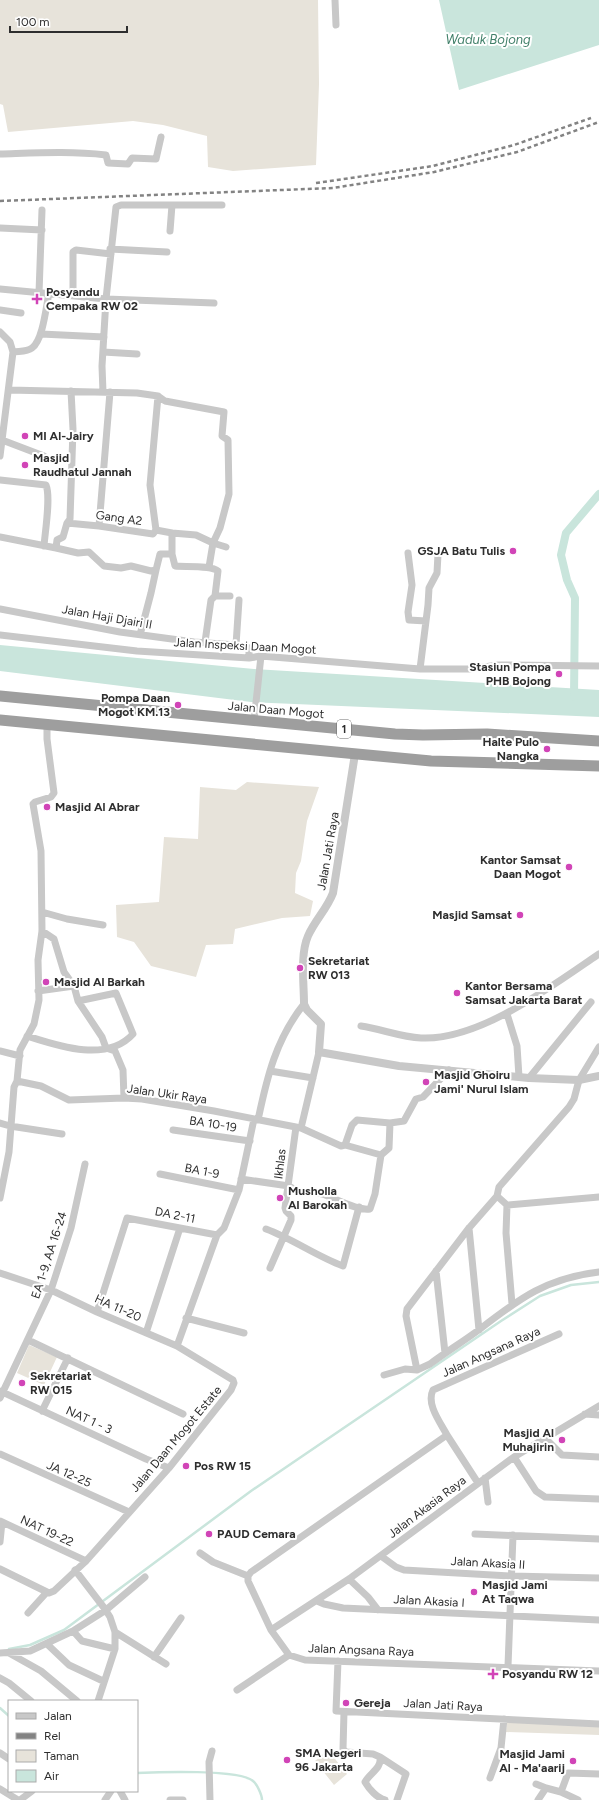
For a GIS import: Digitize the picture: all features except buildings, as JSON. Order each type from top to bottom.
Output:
[{"type":"highway","name":"Jalan Daan Mogot","points":[[0,696],[395,734],[487,734],[599,741]]},
{"type":"highway","name":"1","points":[[0,720],[431,761],[599,766]]},
{"type":"street","points":[[335,0],[336,25]]},
{"type":"street","points":[[0,154],[64,152],[89,153],[106,155],[108,163],[128,164],[132,158],[156,159],[161,137]]},
{"type":"street","points":[[99,526],[106,392],[103,352],[106,299],[116,207],[121,205],[222,205]]},
{"type":"street","points":[[170,231],[172,205]]},
{"type":"street","points":[[39,292],[42,210]]},
{"type":"street","points":[[0,228],[42,230]]},
{"type":"street","points":[[72,295],[73,252],[76,250],[111,252],[167,252]]},
{"type":"street","points":[[0,289],[106,299],[214,303]]},
{"type":"street","points":[[13,352],[27,350],[34,347],[41,334],[49,293]]},
{"type":"street","points":[[0,310],[21,313]]},
{"type":"street","points":[[0,332],[10,342],[13,352],[10,390],[0,456]]},
{"type":"street","points":[[41,334],[104,337]]},
{"type":"street","points":[[103,352],[137,354]]},
{"type":"street","points":[[10,390],[106,392],[158,396],[165,401],[224,412],[222,436],[228,440],[229,494],[220,528],[212,543],[209,567]]},
{"type":"street","points":[[56,548],[57,540],[63,537],[66,523],[70,519],[73,429],[71,391]]},
{"type":"street","points":[[156,530],[150,485],[158,396]]},
{"type":"street","points":[[2,440],[44,456]]},
{"type":"street","points":[[0,480],[46,485],[47,507],[44,546]]},
{"type":"street","name":"Gang A2","points":[[66,523],[153,534],[156,530],[196,535],[212,543],[226,547]]},
{"type":"street","points":[[172,533],[172,554],[175,566],[209,567],[216,568],[218,571],[215,596],[211,600],[204,642]]},
{"type":"street","points":[[0,536],[78,553],[89,552],[104,566],[121,568],[131,566],[151,571],[156,570]]},
{"type":"street","points":[[408,553],[412,585],[408,612],[409,620],[426,621]]},
{"type":"street","points":[[140,635],[160,554],[172,554]]},
{"type":"street","points":[[420,669],[429,588],[437,573],[438,554]]},
{"type":"street","points":[[215,596],[230,596]]},
{"type":"street","points":[[239,600],[236,645],[249,648],[249,658]]},
{"type":"street","name":"Jalan Haji Djairi II","points":[[0,609],[140,635],[236,645]]},
{"type":"street","name":"Jalan Inspeksi Daan Mogot","points":[[0,635],[137,651],[420,669],[470,669],[489,665],[568,667],[599,666]]},
{"type":"street","points":[[254,721],[261,659]]},
{"type":"street","points":[[0,1198],[9,1152],[14,1087],[18,1081],[20,1050],[34,1024],[39,1000],[38,960],[42,931],[41,851],[33,804],[51,797],[54,792],[47,739],[47,724]]},
{"type":"street","name":"Jalan Jati Raya","points":[[304,1004],[304,949],[309,934],[330,901],[333,893],[355,754]]},
{"type":"street","points":[[42,912],[67,920],[103,925]]},
{"type":"street","points":[[42,931],[54,940],[64,972],[74,986],[78,1001],[102,1038],[106,1048],[115,1051],[123,1068],[125,1077],[124,1098]]},
{"type":"street","points":[[361,1026],[420,1038],[454,1035],[507,1014],[599,954]]},
{"type":"street","points":[[38,990],[74,986]]},
{"type":"street","points":[[27,1036],[58,1046],[88,1051],[106,1048],[128,1040],[133,1034],[116,993],[78,1001]]},
{"type":"street","points":[[529,1078],[591,1002]]},
{"type":"street","points":[[177,1346],[216,1235],[224,1228],[239,1190],[256,1119],[282,1037],[293,1017],[304,1004],[307,1010],[321,1024],[319,1052],[313,1078],[298,1127]]},
{"type":"street","points":[[507,1014],[517,1046],[519,1077]]},
{"type":"street","points":[[417,1370],[406,1316],[407,1311],[436,1270],[469,1228],[497,1196],[499,1188],[569,1107],[574,1099],[580,1080],[599,1047]]},
{"type":"street","points":[[0,1051],[20,1056]]},
{"type":"street","points":[[319,1052],[399,1066],[529,1078],[580,1080],[599,1076]]},
{"type":"street","points":[[344,1146],[352,1125],[356,1120],[390,1123],[404,1121],[416,1099],[423,1097],[449,1070]]},
{"type":"street","points":[[270,1071],[313,1078]]},
{"type":"street","name":"Jalan Ukir Raya","points":[[18,1081],[41,1086],[69,1100],[124,1098],[207,1110],[298,1127],[338,1145],[381,1155]]},
{"type":"street","points":[[0,1123],[10,1126],[62,1134]]},
{"type":"street","points":[[241,1179],[288,1186],[295,1191],[321,1194],[368,1210],[372,1208],[381,1155],[390,1148],[390,1123]]},
{"type":"street","name":"Ikhlas","points":[[270,1268],[286,1236],[292,1217],[285,1210],[298,1127]]},
{"type":"street","name":"BA 10-19","points":[[173,1130],[250,1141]]},
{"type":"street","name":"EA 1-9, AA 16-24","points":[[1,1393],[51,1290],[70,1228],[84,1164]]},
{"type":"street","name":"BA 1-9","points":[[160,1174],[239,1190]]},
{"type":"street","points":[[497,1196],[508,1205],[599,1197]]},
{"type":"street","points":[[508,1205],[506,1233],[512,1304]]},
{"type":"street","points":[[266,1229],[286,1236],[332,1262],[343,1266],[359,1207]]},
{"type":"street","name":"DA 2-11","points":[[97,1312],[125,1221],[130,1217],[216,1235]]},
{"type":"street","points":[[146,1333],[180,1228]]},
{"type":"street","points":[[469,1228],[479,1330]]},
{"type":"street","points":[[436,1270],[445,1353]]},
{"type":"street","points":[[384,1375],[405,1369],[417,1370],[430,1364],[479,1330],[512,1304],[539,1288],[581,1274],[599,1272]]},
{"type":"street","name":"HA 11-20","points":[[0,1273],[51,1290],[97,1312],[177,1346]]},
{"type":"street","points":[[186,1318],[244,1332]]},
{"type":"street","name":"Jalan Angsana Raya","points":[[482,1480],[447,1435],[430,1402],[430,1396],[433,1390],[559,1334]]},
{"type":"street","points":[[28,1340],[183,1414]]},
{"type":"street","name":"Jalan Daan Mogot Estate","points":[[28,1613],[48,1592],[54,1591],[86,1561],[169,1468],[231,1390],[234,1383],[233,1380],[177,1346]]},
{"type":"street","points":[[42,1411],[68,1358]]},
{"type":"street","name":"NAT 1 - 3","points":[[1,1393],[169,1468]]},
{"type":"street","name":"Jalan Akasia Raya","points":[[271,1630],[349,1580],[514,1457],[599,1406]]},
{"type":"street","points":[[585,1414],[599,1415]]},
{"type":"street","points":[[237,1690],[289,1655],[271,1630],[248,1581],[248,1576],[251,1572],[447,1435]]},
{"type":"street","points":[[545,1438],[562,1455],[599,1457]]},
{"type":"street","name":"JA 12-25","points":[[0,1454],[129,1512]]},
{"type":"street","points":[[514,1457],[536,1491],[545,1497],[599,1499]]},
{"type":"street","points":[[482,1480],[488,1502]]},
{"type":"street","points":[[0,1542],[1,1522]]},
{"type":"street","name":"NAT 19-22","points":[[1,1522],[86,1561]]},
{"type":"street","points":[[475,1534],[599,1538]]},
{"type":"street","points":[[508,1666],[513,1535]]},
{"type":"street","points":[[200,1553],[213,1562],[248,1576]]},
{"type":"street","name":"Jalan Akasia II","points":[[380,1556],[396,1567],[404,1570],[511,1576],[599,1578]]},
{"type":"street","points":[[0,1569],[48,1592]]},
{"type":"street","points":[[76,1570],[106,1609],[115,1632],[115,1649],[103,1681],[98,1700]]},
{"type":"street","points":[[4,1653],[30,1651],[73,1631],[106,1609],[146,1577]]},
{"type":"street","name":"Jalan Akasia I","points":[[349,1580],[368,1597],[378,1610]]},
{"type":"street","name":"Jalan Akasia I","points":[[317,1601],[338,1607],[378,1610],[599,1620]]},
{"type":"street","points":[[154,1657],[180,1618]]},
{"type":"street","points":[[73,1631],[82,1640],[115,1649]]},
{"type":"street","points":[[115,1632],[166,1664]]},
{"type":"street","points":[[47,1644],[69,1665],[103,1681]]},
{"type":"street","points":[[4,1653],[41,1671],[76,1700]]},
{"type":"street","name":"Jalan Angsana Raya","points":[[289,1655],[305,1660],[599,1670]]},
{"type":"street","points":[[338,1661],[336,1711],[344,1712],[344,1750],[380,1756],[406,1774],[397,1800]]},
{"type":"street","points":[[0,1678],[10,1683],[30,1700]]},
{"type":"street","name":"Jalan Jati Raya","points":[[344,1712],[599,1724]]},
{"type":"street","points":[[490,1778],[501,1748],[504,1720]]},
{"type":"street","points":[[210,1800],[209,1762],[212,1751]]},
{"type":"street","points":[[380,1756],[381,1762],[379,1766],[365,1782],[367,1786],[381,1799],[385,1800]]},
{"type":"street","points":[[561,1792],[568,1773],[599,1774]]},
{"type":"street","points":[[536,1784],[561,1792],[578,1800]]},
{"type":"street","points":[[538,1800],[546,1788]]},
{"type":"street","points":[[0,1789],[19,1800],[31,1792]]},
{"type":"street","points":[[170,1800],[183,1800]]},
{"type":"green space","points":[[0,0],[318,0],[319,84],[316,165],[233,171],[208,167],[207,136],[163,125],[133,121],[8,132],[3,105],[0,104]]},
{"type":"green space","points":[[247,782],[319,787],[307,821],[301,861],[296,873],[295,893],[313,901],[310,916],[282,918],[235,929],[233,944],[206,945],[196,977],[151,966],[134,942],[117,937],[116,905],[159,902],[164,837],[198,839],[200,787],[236,790]]},
{"type":"green space","points":[[29,1345],[57,1357],[44,1385],[17,1373]]},
{"type":"green space","points":[[507,1721],[599,1725],[599,1735],[506,1732]]},
{"type":"green space","points":[[328,1750],[347,1774],[334,1785],[315,1761]]},
{"type":"water","name":"Waduk Bojong","points":[[439,0],[599,0],[599,45],[459,90]]},
{"type":"water","points":[[0,645],[254,669],[599,690],[599,717],[251,702],[0,671]]},
{"type":"waterway","points":[[574,697],[575,598],[567,580],[561,555],[566,533],[599,494]]},
{"type":"waterway","points":[[9,1649],[30,1645],[64,1630],[251,1491],[540,1296],[571,1285],[599,1282]]},
{"type":"waterway","points":[[0,1708],[8,1715]]},
{"type":"waterway","points":[[138,1773],[198,1772],[245,1777],[253,1781],[256,1785],[262,1800]]},
{"type":"railway","points":[[316,183],[433,166],[514,145],[591,118]]},
{"type":"railway","points":[[0,201],[333,188],[434,172],[517,152],[599,122]]},
{"type":"place","name":"Posyandu Cempaka RW 02","points":[[37,299]]},
{"type":"place","name":"MI Al-Jairy","points":[[25,436]]},
{"type":"place","name":"Masjid Raudhatul Jannah","points":[[25,465]]},
{"type":"place","name":"GSJA Batu Tulis","points":[[513,551]]},
{"type":"place","name":"Stasiun Pompa PHB Bojong","points":[[559,674]]},
{"type":"place","name":"Pompa Daan Mogot KM.13","points":[[178,705]]},
{"type":"place","name":"Halte Pulo Nangka","points":[[547,749]]},
{"type":"place","name":"Masjid Al Abrar","points":[[47,807]]},
{"type":"place","name":"Kantor Samsat Daan Mogot","points":[[569,867]]},
{"type":"place","name":"Masjid Samsat","points":[[520,915]]},
{"type":"place","name":"Sekretariat RW 013","points":[[300,968]]},
{"type":"place","name":"Masjid Al Barkah","points":[[46,982]]},
{"type":"place","name":"Kantor Bersama Samsat Jakarta Barat","points":[[457,993]]},
{"type":"place","name":"Masjid Ghoiru Jami' Nurul Islam","points":[[426,1082]]},
{"type":"place","name":"Musholla Al Barokah","points":[[280,1198]]},
{"type":"place","name":"Sekretariat RW 015","points":[[22,1383]]},
{"type":"place","name":"Masjid Al Muhajirin","points":[[562,1440]]},
{"type":"place","name":"Pos RW 15","points":[[186,1466]]},
{"type":"place","name":"PAUD Cemara","points":[[209,1534]]},
{"type":"place","name":"Masjid Jami At Taqwa","points":[[474,1592]]},
{"type":"place","name":"Posyandu RW 12","points":[[493,1674]]},
{"type":"place","name":"Gereja","points":[[346,1703]]},
{"type":"place","name":"SMA Negeri 96 Jakarta","points":[[287,1760]]},
{"type":"place","name":"Masjid Jami Al - Ma'aarij","points":[[573,1761]]}]
